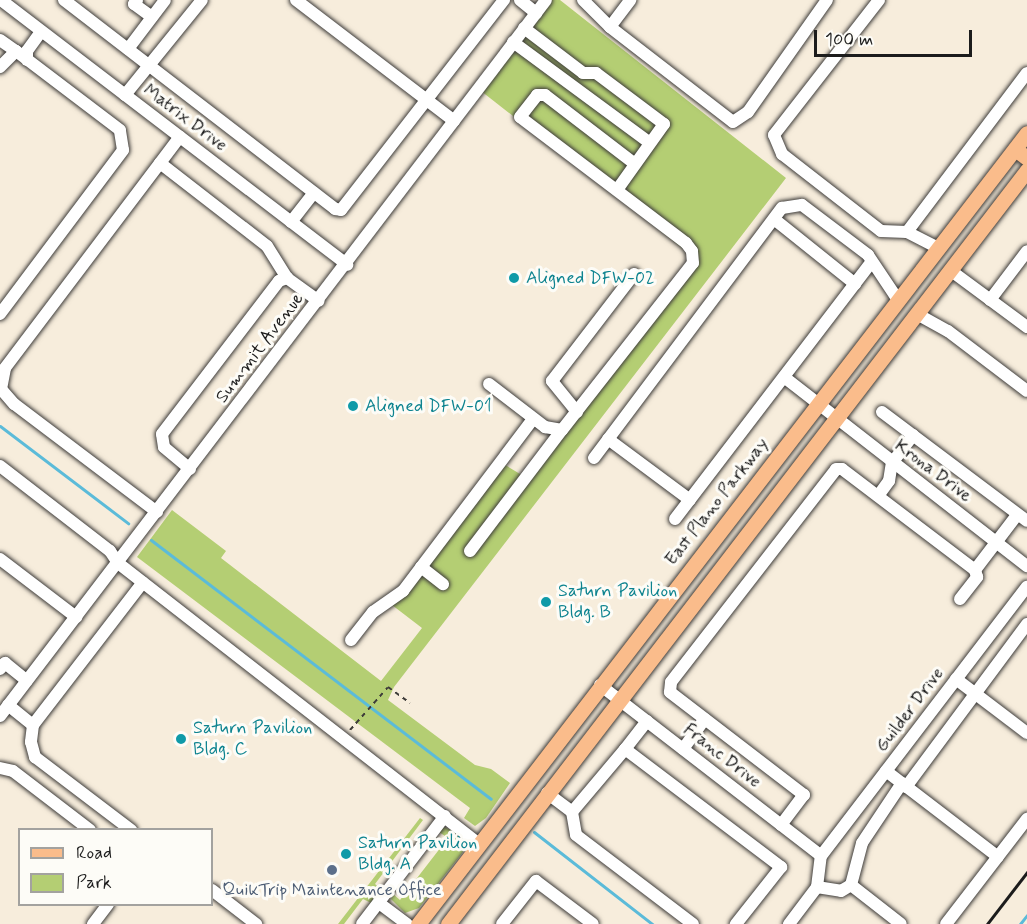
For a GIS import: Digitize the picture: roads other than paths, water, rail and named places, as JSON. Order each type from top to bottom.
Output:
[{"type":"main road","name":"East Plano Parkway","points":[[418,924],[898,300],[939,248],[1021,153],[1027,133]]},
{"type":"main road","points":[[448,924],[726,558],[1027,170]]},
{"type":"main road","points":[[898,300],[917,314]]},
{"type":"main road","points":[[708,545],[726,558]]},
{"type":"main road","points":[[503,812],[522,825]]},
{"type":"street","points":[[64,0],[314,193],[341,210],[504,0]]},
{"type":"street","points":[[137,0],[134,4],[152,17]]},
{"type":"street","points":[[128,49],[165,0]]},
{"type":"street","points":[[125,95],[202,0]]},
{"type":"street","points":[[296,0],[454,121]]},
{"type":"street","points":[[520,0],[536,12]]},
{"type":"street","name":"Summit Avenue","points":[[0,716],[319,301],[546,0]]},
{"type":"street","points":[[610,27],[630,0]]},
{"type":"street","points":[[589,3],[610,27],[733,122],[747,112],[827,0]]},
{"type":"street","points":[[879,0],[774,135],[782,154],[881,231],[907,232],[939,248]]},
{"type":"street","name":"Matrix Drive","points":[[8,2],[41,32],[346,265]]},
{"type":"street","points":[[524,28],[583,73],[596,73],[664,124],[617,190]]},
{"type":"street","points":[[27,60],[27,51],[41,32]]},
{"type":"street","points":[[0,40],[120,130],[123,150],[0,314]]},
{"type":"street","points":[[513,42],[650,143]]},
{"type":"street","points":[[540,62],[551,49]]},
{"type":"street","points":[[0,67],[16,51]]},
{"type":"street","points":[[573,86],[583,73]]},
{"type":"street","points":[[907,232],[1027,74]]},
{"type":"street","points":[[470,551],[693,263],[692,252],[686,243],[520,117],[537,95],[545,95],[635,164]]},
{"type":"street","points":[[157,512],[14,404],[1,389],[5,368],[180,137]]},
{"type":"street","points":[[160,163],[267,246],[287,279],[319,301]]},
{"type":"street","points":[[291,222],[314,193]]},
{"type":"street","points":[[594,458],[782,208],[802,205],[868,255],[870,264],[898,300]]},
{"type":"street","points":[[774,219],[855,284]]},
{"type":"street","points":[[990,300],[1027,251]]},
{"type":"street","points":[[675,519],[870,264]]},
{"type":"street","points":[[950,270],[1027,327]]},
{"type":"street","points":[[577,412],[552,381],[634,274]]},
{"type":"street","points":[[190,469],[164,447],[162,434],[279,281],[287,279]]},
{"type":"street","points":[[917,314],[948,331],[1027,392]]},
{"type":"street","name":"Krona Drive","points":[[784,377],[817,406],[1027,566]]},
{"type":"street","points":[[489,384],[545,427],[562,430]]},
{"type":"street","points":[[882,412],[1022,518],[996,542],[975,570]]},
{"type":"street","points":[[351,640],[373,612],[403,591],[533,419]]},
{"type":"street","points":[[878,496],[889,482],[892,463],[913,435]]},
{"type":"street","points":[[608,439],[690,500]]},
{"type":"street","points":[[0,466],[110,551],[118,563],[479,843]]},
{"type":"street","points":[[781,825],[804,795],[670,692],[671,682],[836,470],[842,470],[975,570],[977,577],[960,599]]},
{"type":"street","points":[[0,559],[76,617]]},
{"type":"street","points":[[421,567],[443,584]]},
{"type":"street","points":[[128,828],[35,758],[31,742],[33,725],[143,582]]},
{"type":"street","name":"Guilder Drive","points":[[821,856],[1027,587]]},
{"type":"street","points":[[817,887],[841,891],[851,885],[862,843],[1027,624]]},
{"type":"street","points":[[2,663],[27,681]]},
{"type":"street","points":[[956,679],[1027,733]]},
{"type":"street","name":"Franc Drive","points":[[600,685],[821,856]]},
{"type":"street","points":[[8,705],[33,725]]},
{"type":"street","points":[[683,749],[705,719]]},
{"type":"street","points":[[572,812],[647,721]]},
{"type":"street","points":[[625,749],[781,867],[736,924]]},
{"type":"street","points":[[0,768],[13,771],[87,828]]},
{"type":"street","points":[[886,771],[998,856]]},
{"type":"street","points":[[547,793],[572,812],[576,835],[693,924]]},
{"type":"street","points":[[362,924],[445,816]]},
{"type":"street","points":[[946,924],[1027,819]]},
{"type":"street","points":[[789,924],[817,887],[821,856]]},
{"type":"street","points":[[502,924],[536,881],[593,924]]},
{"type":"street","points":[[851,885],[901,924]]},
{"type":"street","points":[[213,891],[256,924]]},
{"type":"street","points":[[379,903],[407,924]]},
{"type":"street","points":[[93,924],[106,906]]},
{"type":"waterway","points":[[0,426],[128,523]]},
{"type":"waterway","points":[[151,540],[491,799]]},
{"type":"waterway","points":[[534,832],[652,924]]},
{"type":"waterway","points":[[1020,924],[1027,915]]},
{"type":"railway","points":[[987,924],[1027,872]]},
{"type":"place","name":"Aligned DFW-02","points":[[514,278]]},
{"type":"place","name":"Aligned DFW-01","points":[[353,406]]},
{"type":"place","name":"Saturn Pavilion Bldg. B","points":[[546,602]]},
{"type":"place","name":"Saturn Pavilion Bldg. C","points":[[181,739]]},
{"type":"place","name":"Saturn Pavilion Bldg. A","points":[[346,854]]},
{"type":"place","name":"QuikTrip Maintenance Office","points":[[332,870]]}]
